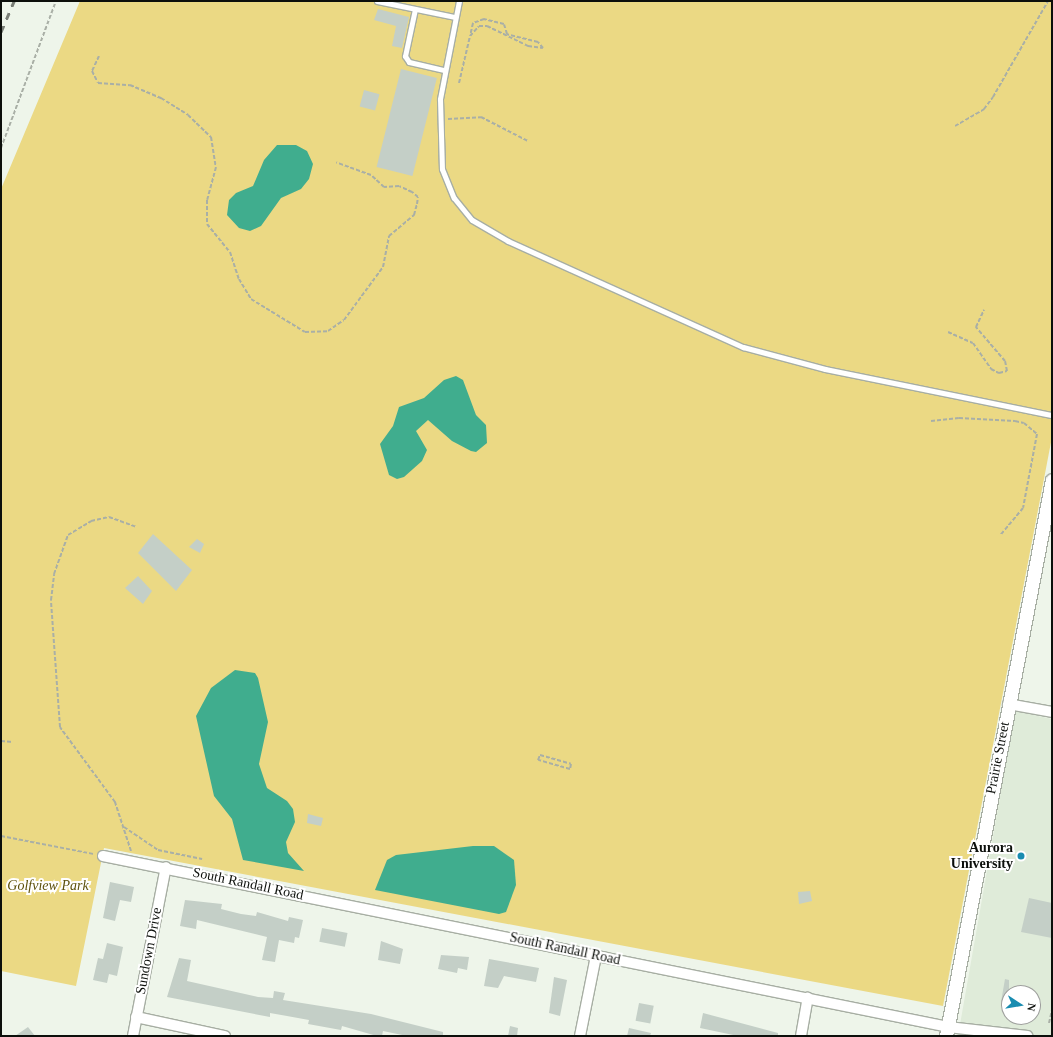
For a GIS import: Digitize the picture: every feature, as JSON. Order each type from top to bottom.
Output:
[{"type":"street","name":"Prairie Street","points":[[947,1031],[1008,704],[1052,480]]},
{"type":"street","points":[[1008,704],[1052,712]]},
{"type":"street","name":"South Randall Road","points":[[103,856],[134,860],[596,956],[808,998],[947,1031],[1027,1036]]},
{"type":"street","name":"Sundown Drive","points":[[132,1036],[166,867]]},
{"type":"street","points":[[580,1036],[596,956]]},
{"type":"street","points":[[801,1036],[808,998]]},
{"type":"street","points":[[136,1018],[225,1036]]},
{"type":"lane","points":[[377,1],[455,17]]},
{"type":"lane","points":[[459,1],[443,70],[440,99],[442,169],[454,198],[472,220],[508,241],[743,347],[825,369],[1052,415]]},
{"type":"lane","points":[[415,9],[405,56],[409,62],[443,70]]},
{"type":"path","points":[[1,148],[56,1]]},
{"type":"path","points":[[955,126],[984,109],[993,97],[1048,1]]},
{"type":"path","points":[[459,83],[473,23],[484,18],[504,24],[507,34],[538,42],[543,48],[528,46],[487,26],[479,26],[470,36]]},
{"type":"path","points":[[99,56],[92,71],[98,83],[130,85],[161,98],[188,115],[211,137],[216,167],[207,200],[207,224],[230,252],[239,279],[251,299],[306,332],[328,331],[344,320],[383,267],[389,236],[414,215],[417,204],[418,197],[412,192],[399,186],[384,187],[371,175],[336,162]]},
{"type":"path","points":[[447,119],[481,117],[528,141]]},
{"type":"path","points":[[948,332],[973,343],[991,369],[999,373],[1007,371],[1005,361],[976,327],[984,310]]},
{"type":"path","points":[[931,421],[959,418],[1015,421],[1024,423],[1037,434],[1023,508],[1019,518],[1000,535]]},
{"type":"path","points":[[134,860],[115,802],[99,776],[68,743],[60,727],[51,600],[60,551],[72,531],[91,521],[109,517],[136,527]]},
{"type":"path","points":[[1,741],[13,742]]},
{"type":"path","points":[[540,755],[571,764],[566,769],[538,758],[540,755]]},
{"type":"path","points":[[123,827],[158,850],[202,859]]},
{"type":"path","points":[[1,836],[103,856]]},
{"type":"path","points":[[1049,1023],[1052,1010]]},
{"type":"shaded area","points":[[277,145],[296,145],[307,151],[313,164],[309,179],[301,189],[281,198],[261,226],[250,231],[239,228],[227,215],[229,200],[236,193],[253,186],[264,160]]},
{"type":"shaded area","points":[[456,376],[463,380],[476,415],[486,425],[487,443],[476,452],[471,451],[452,441],[428,420],[416,431],[427,450],[422,461],[404,477],[397,479],[389,475],[380,444],[393,426],[399,407],[424,398],[444,380]]},
{"type":"shaded area","points":[[235,670],[255,673],[258,678],[268,722],[259,764],[267,788],[287,801],[293,809],[295,822],[286,842],[288,853],[304,871],[243,860],[232,819],[214,796],[196,716],[211,688]]},
{"type":"shaded area","name":"Aurora University","points":[[1015,711],[1052,719],[1052,1036],[958,1036]]},
{"type":"shaded area","points":[[473,846],[494,846],[514,860],[516,885],[506,912],[499,914],[375,890],[387,860],[396,855]]},
{"type":"green space","name":"Golfview Park","points":[[80,1],[1052,1],[1052,437],[943,1006],[104,848],[76,986],[1,971],[1,189]]},
{"type":"building","points":[[378,9],[409,17],[402,48],[392,46],[396,26],[374,20]]},
{"type":"building","points":[[401,69],[437,78],[412,176],[377,167]]},
{"type":"building","points":[[364,90],[379,94],[375,111],[360,106]]},
{"type":"building","points":[[153,534],[192,570],[176,591],[138,553]]},
{"type":"building","points":[[197,539],[204,544],[200,553],[189,547]]},
{"type":"building","points":[[138,576],[152,591],[143,604],[125,588]]},
{"type":"building","points":[[308,814],[323,818],[321,826],[307,823]]},
{"type":"building","points":[[110,882],[134,887],[131,902],[120,900],[115,921],[103,918]]},
{"type":"building","points":[[810,891],[812,901],[799,904],[798,892]]},
{"type":"building","points":[[1029,898],[1052,903],[1052,938],[1021,932]]},
{"type":"building","points":[[185,900],[222,904],[221,909],[241,914],[256,916],[257,912],[288,921],[289,917],[303,920],[299,938],[295,937],[294,943],[279,940],[275,962],[262,960],[267,937],[197,920],[196,929],[180,926]]},
{"type":"building","points":[[322,928],[348,933],[345,947],[319,942]]},
{"type":"building","points":[[381,941],[403,949],[400,964],[378,960]]},
{"type":"building","points":[[107,943],[123,947],[117,976],[109,974],[107,983],[93,980],[98,958],[103,959]]},
{"type":"building","points":[[441,955],[469,957],[467,970],[458,968],[457,973],[438,969]]},
{"type":"building","points":[[179,958],[191,960],[187,981],[258,997],[273,998],[274,991],[285,993],[283,1000],[371,1014],[443,1032],[443,1036],[407,1036],[383,1031],[382,1036],[377,1036],[342,1026],[341,1030],[308,1024],[309,1020],[270,1013],[270,1017],[167,997]]},
{"type":"building","points":[[489,959],[539,968],[536,982],[504,976],[498,988],[484,986]]},
{"type":"building","points":[[554,977],[567,980],[560,1016],[549,1013]]},
{"type":"building","points":[[1005,979],[1009,980],[1009,985],[1004,985]]},
{"type":"building","points":[[639,1003],[654,1006],[650,1024],[636,1021]]},
{"type":"building","points":[[703,1013],[778,1033],[778,1036],[738,1036],[700,1028]]},
{"type":"building","points":[[510,1026],[518,1028],[517,1036],[508,1036]]},
{"type":"building","points":[[28,1027],[35,1036],[15,1036]]},
{"type":"building","points":[[629,1028],[651,1033],[650,1036],[627,1036]]},
{"type":"railway","points":[[1,32],[14,1]]},
{"type":"place","name":"Aurora University","points":[[1021,856]]}]
